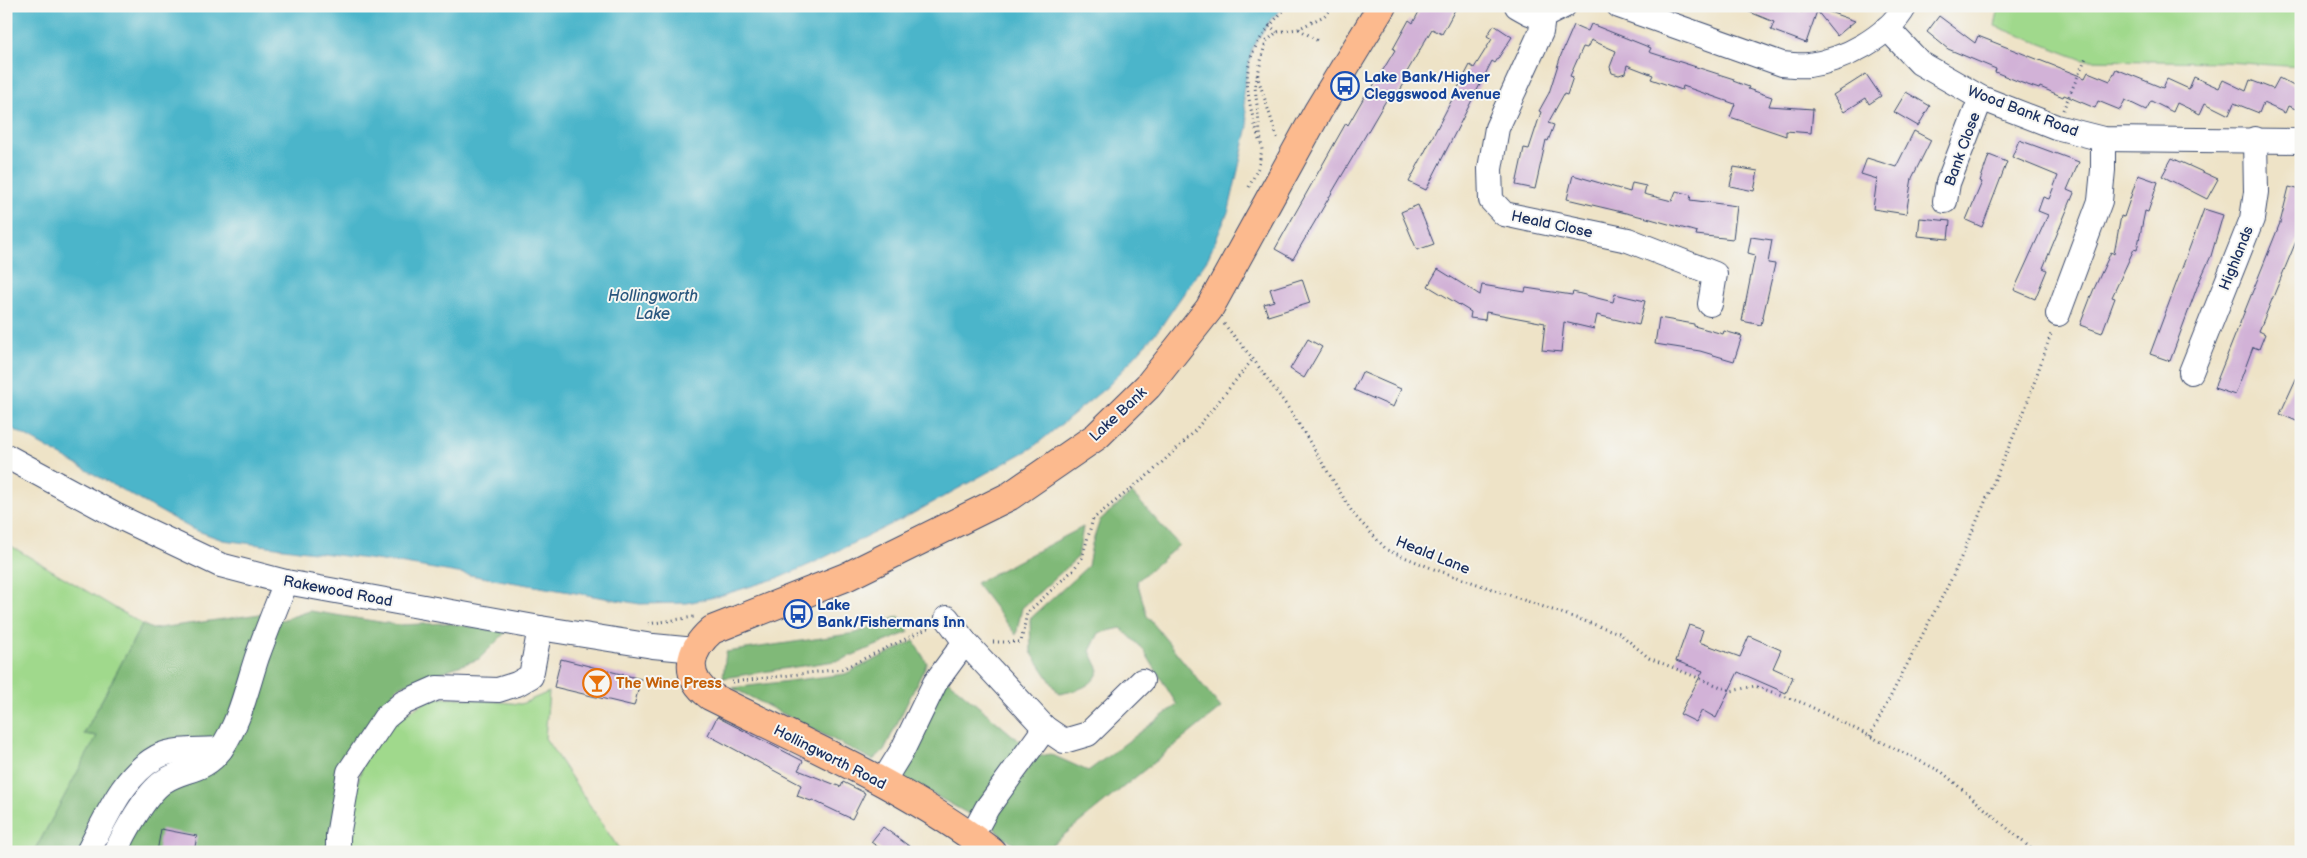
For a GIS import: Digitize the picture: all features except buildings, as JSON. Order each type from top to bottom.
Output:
[{"type":"main road","name":"Lake Bank","points":[[695,650],[702,639],[712,630],[846,577],[1010,496],[1097,436],[1148,386],[1209,309],[1318,111],[1382,6]]},
{"type":"main road","name":"Hollingworth Road","points":[[695,650],[692,667],[694,678],[699,688],[710,696],[882,783],[982,844]]},
{"type":"street","points":[[1517,6],[1532,15],[1543,17],[1564,6]]},
{"type":"street","points":[[1619,6],[1782,64],[1808,65],[1832,60],[1859,48],[1887,28],[1905,6]]},
{"type":"street","name":"Heald Close","points":[[1543,17],[1542,32],[1497,128],[1490,169],[1491,200],[1504,214],[1628,240],[1716,274],[1710,304]]},
{"type":"street","name":"Wood Bank Road","points":[[1887,28],[1920,63],[1981,98],[2056,127],[2103,140],[2255,139],[2301,141]]},
{"type":"street","name":"Bank Close","points":[[1945,200],[1948,183],[1981,98]]},
{"type":"street","name":"Highlands","points":[[2191,372],[2252,219],[2256,192],[2255,139]]},
{"type":"street","points":[[2058,314],[2100,200],[2103,140]]},
{"type":"street","name":"Rakewood Road","points":[[6,456],[179,548],[220,565],[286,582],[540,628],[653,646],[695,650]]},
{"type":"street","points":[[116,852],[123,835],[136,814],[162,783],[208,763],[221,749],[236,721],[286,582]]},
{"type":"street","points":[[947,618],[965,642],[1045,728],[1064,741],[1088,734],[1142,681]]},
{"type":"street","points":[[338,852],[338,836],[349,772],[385,718],[403,703],[437,688],[498,690],[517,684],[531,676],[540,628]]},
{"type":"street","points":[[882,783],[902,749],[934,683],[965,642]]},
{"type":"street","points":[[982,844],[987,808],[1045,728]]},
{"type":"street","points":[[88,852],[128,781],[157,756],[184,751],[221,749]]},
{"type":"path","points":[[1262,150],[1247,97],[1250,56],[1269,25],[1288,6]]},
{"type":"path","points":[[1246,194],[1258,168],[1262,150],[1255,87],[1257,73],[1267,42],[1277,32],[1298,29],[1324,16],[1336,6]]},
{"type":"path","points":[[1269,25],[1277,32]]},
{"type":"path","points":[[1298,29],[1318,41]]},
{"type":"path","points":[[1260,37],[1267,42]]},
{"type":"path","points":[[2056,127],[2087,55]]},
{"type":"path","points":[[1257,73],[1278,141],[1278,149]]},
{"type":"path","points":[[1870,736],[1953,576],[2024,412],[2058,314]]},
{"type":"path","name":"Heald Lane","points":[[1219,318],[1253,359],[1292,413],[1354,515],[1388,550],[1434,569],[1619,633],[1649,658],[1731,692],[1755,686],[1803,703],[1942,772],[2035,852]]},
{"type":"path","points":[[965,642],[1021,642],[1027,613],[1073,570],[1082,558],[1093,519],[1152,472],[1194,433],[1253,359]]},
{"type":"path","points":[[616,639],[638,626],[696,617]]},
{"type":"path","points":[[710,696],[722,684],[842,669],[889,648],[947,618]]},
{"type":"green space","points":[[1999,6],[2301,6],[2301,67],[2227,62],[2083,60],[1995,26]]},
{"type":"green space","points":[[1132,493],[1179,545],[1137,581],[1147,616],[1221,708],[1043,852],[1024,852],[997,832],[990,819],[1036,757],[1050,754],[1088,771],[1177,705],[1143,649],[1121,628],[1099,633],[1090,651],[1099,670],[1097,676],[1083,687],[1071,691],[1059,694],[1031,652],[1030,619],[1088,566],[1092,544],[1100,520]]},
{"type":"green space","points":[[1083,527],[1078,557],[1022,608],[1016,635],[976,583]]},
{"type":"green space","points":[[6,543],[142,624],[84,734],[98,736],[34,852],[6,852]]},
{"type":"green space","points":[[310,611],[399,625],[446,623],[506,632],[479,659],[398,687],[360,743],[329,852],[34,852],[97,736],[84,734],[142,624],[152,629],[260,614],[282,620]]},
{"type":"green space","points":[[899,616],[909,632],[841,660],[723,678],[726,652],[856,633]]},
{"type":"green space","points":[[914,641],[927,663],[884,750],[873,760],[733,688],[845,674]]},
{"type":"green space","points":[[945,678],[1024,745],[974,817],[893,772]]},
{"type":"green space","points":[[549,692],[545,738],[621,852],[346,852],[346,823],[363,764],[382,730],[431,698],[460,698],[521,704]]},
{"type":"water","name":"Hollingworth Lake","points":[[6,6],[1285,6],[1271,19],[1252,48],[1243,93],[1248,126],[1229,210],[1208,258],[1160,328],[1108,386],[1032,448],[912,514],[811,564],[781,577],[719,596],[687,603],[640,604],[405,564],[223,540],[192,529],[6,425]]},
{"type":"place","name":"Lake Bank/Higher Cleggswood Avenue","points":[[1345,86]]},
{"type":"place","name":"Lake Bank/Fishermans Inn","points":[[798,614]]},
{"type":"place","name":"The Wine Press","points":[[597,683]]}]
